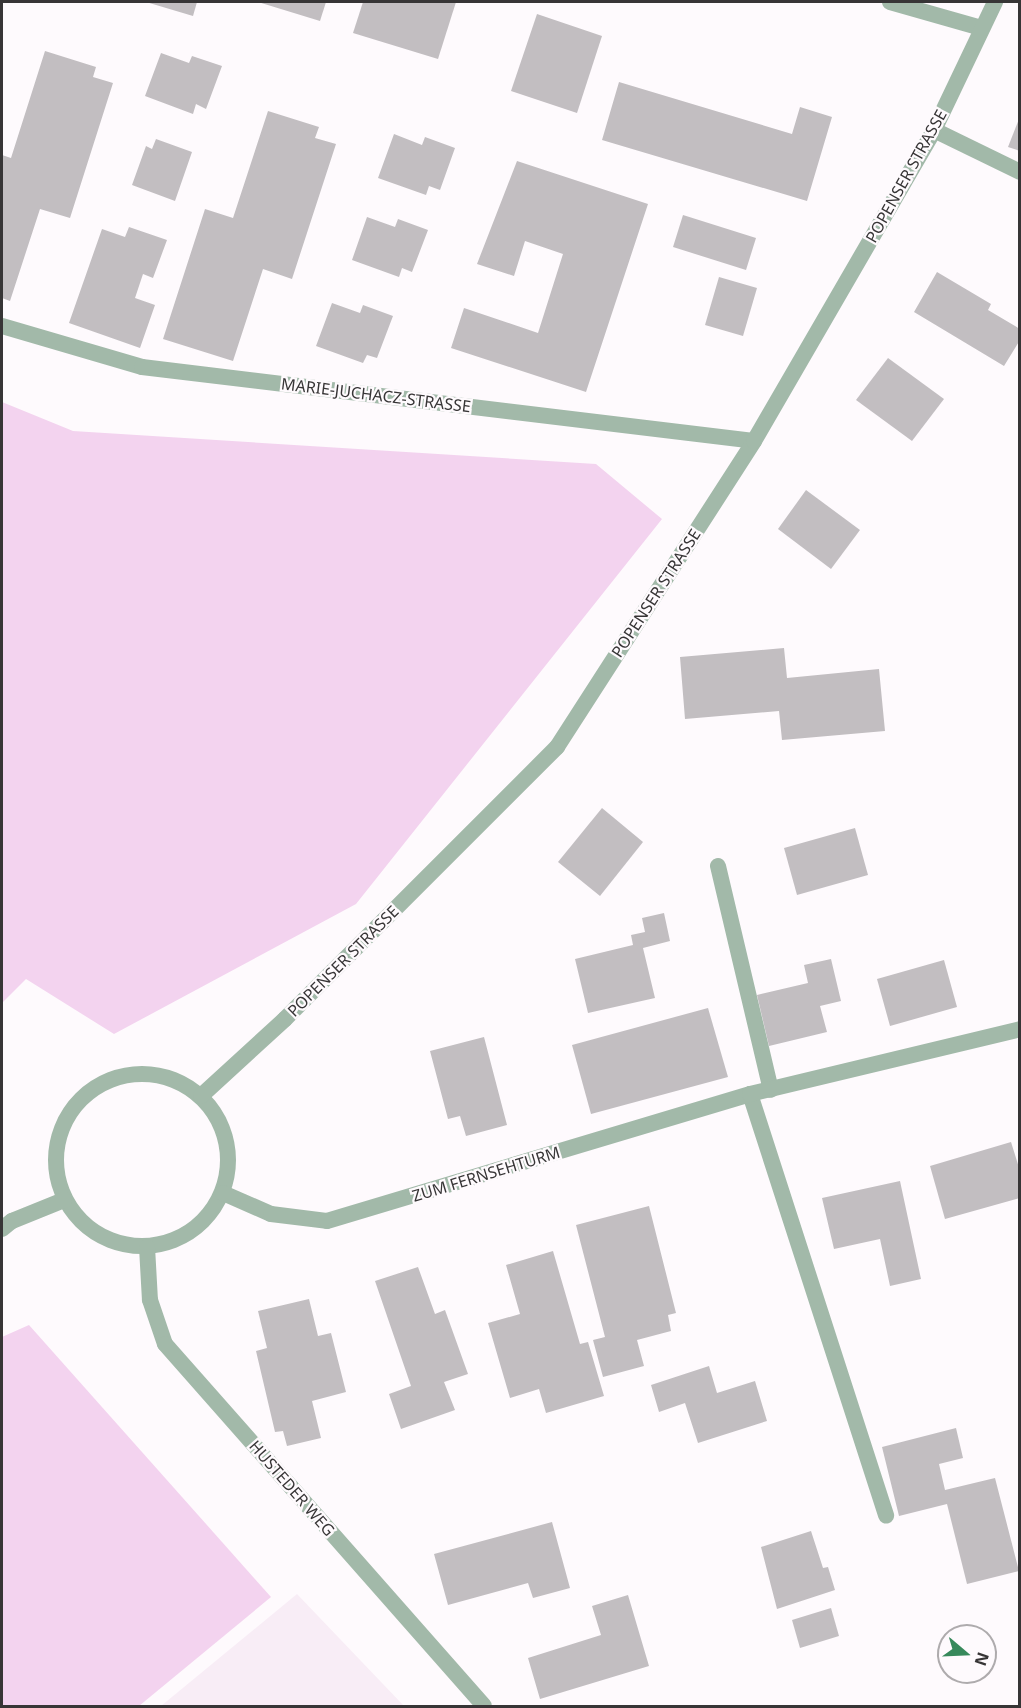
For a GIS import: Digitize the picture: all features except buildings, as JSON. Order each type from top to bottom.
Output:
[{"type":"street","points":[[890,2],[981,28]]},
{"type":"street","name":"POPENSER STRASSE","points":[[201,1096],[285,1019],[557,747],[754,441],[934,130],[994,2]]},
{"type":"street","points":[[934,130],[1020,172]]},
{"type":"street","name":"MARIE-JUCHACZ-STRASSE","points":[[2,326],[141,367],[754,441]]},
{"type":"street","points":[[718,866],[771,1090]]},
{"type":"street","name":"ZUM FERNSEHTURM","points":[[223,1192],[271,1214],[327,1221],[750,1094],[1020,1029]]},
{"type":"street","points":[[146,1073],[175,1080],[201,1096],[217,1116],[226,1141],[229,1167],[223,1192],[210,1214],[193,1231],[172,1242],[147,1247],[123,1245],[99,1236],[79,1220],[64,1200],[56,1171],[57,1141],[69,1113],[89,1091],[116,1077],[146,1073]]},
{"type":"street","points":[[750,1094],[886,1516]]},
{"type":"street","points":[[2,1229],[12,1221],[64,1200]]},
{"type":"street","name":"HUSTEDER WEG","points":[[147,1247],[150,1300],[165,1344],[484,1707]]},
{"type":"shaded area","points":[[2,402],[73,431],[596,464],[662,519],[356,904],[114,1034],[26,979],[2,1003]]},
{"type":"shaded area","points":[[29,1325],[271,1597],[139,1706],[2,1706],[2,1337]]},
{"type":"shaded area","points":[[297,1594],[404,1706],[161,1706]]}]
